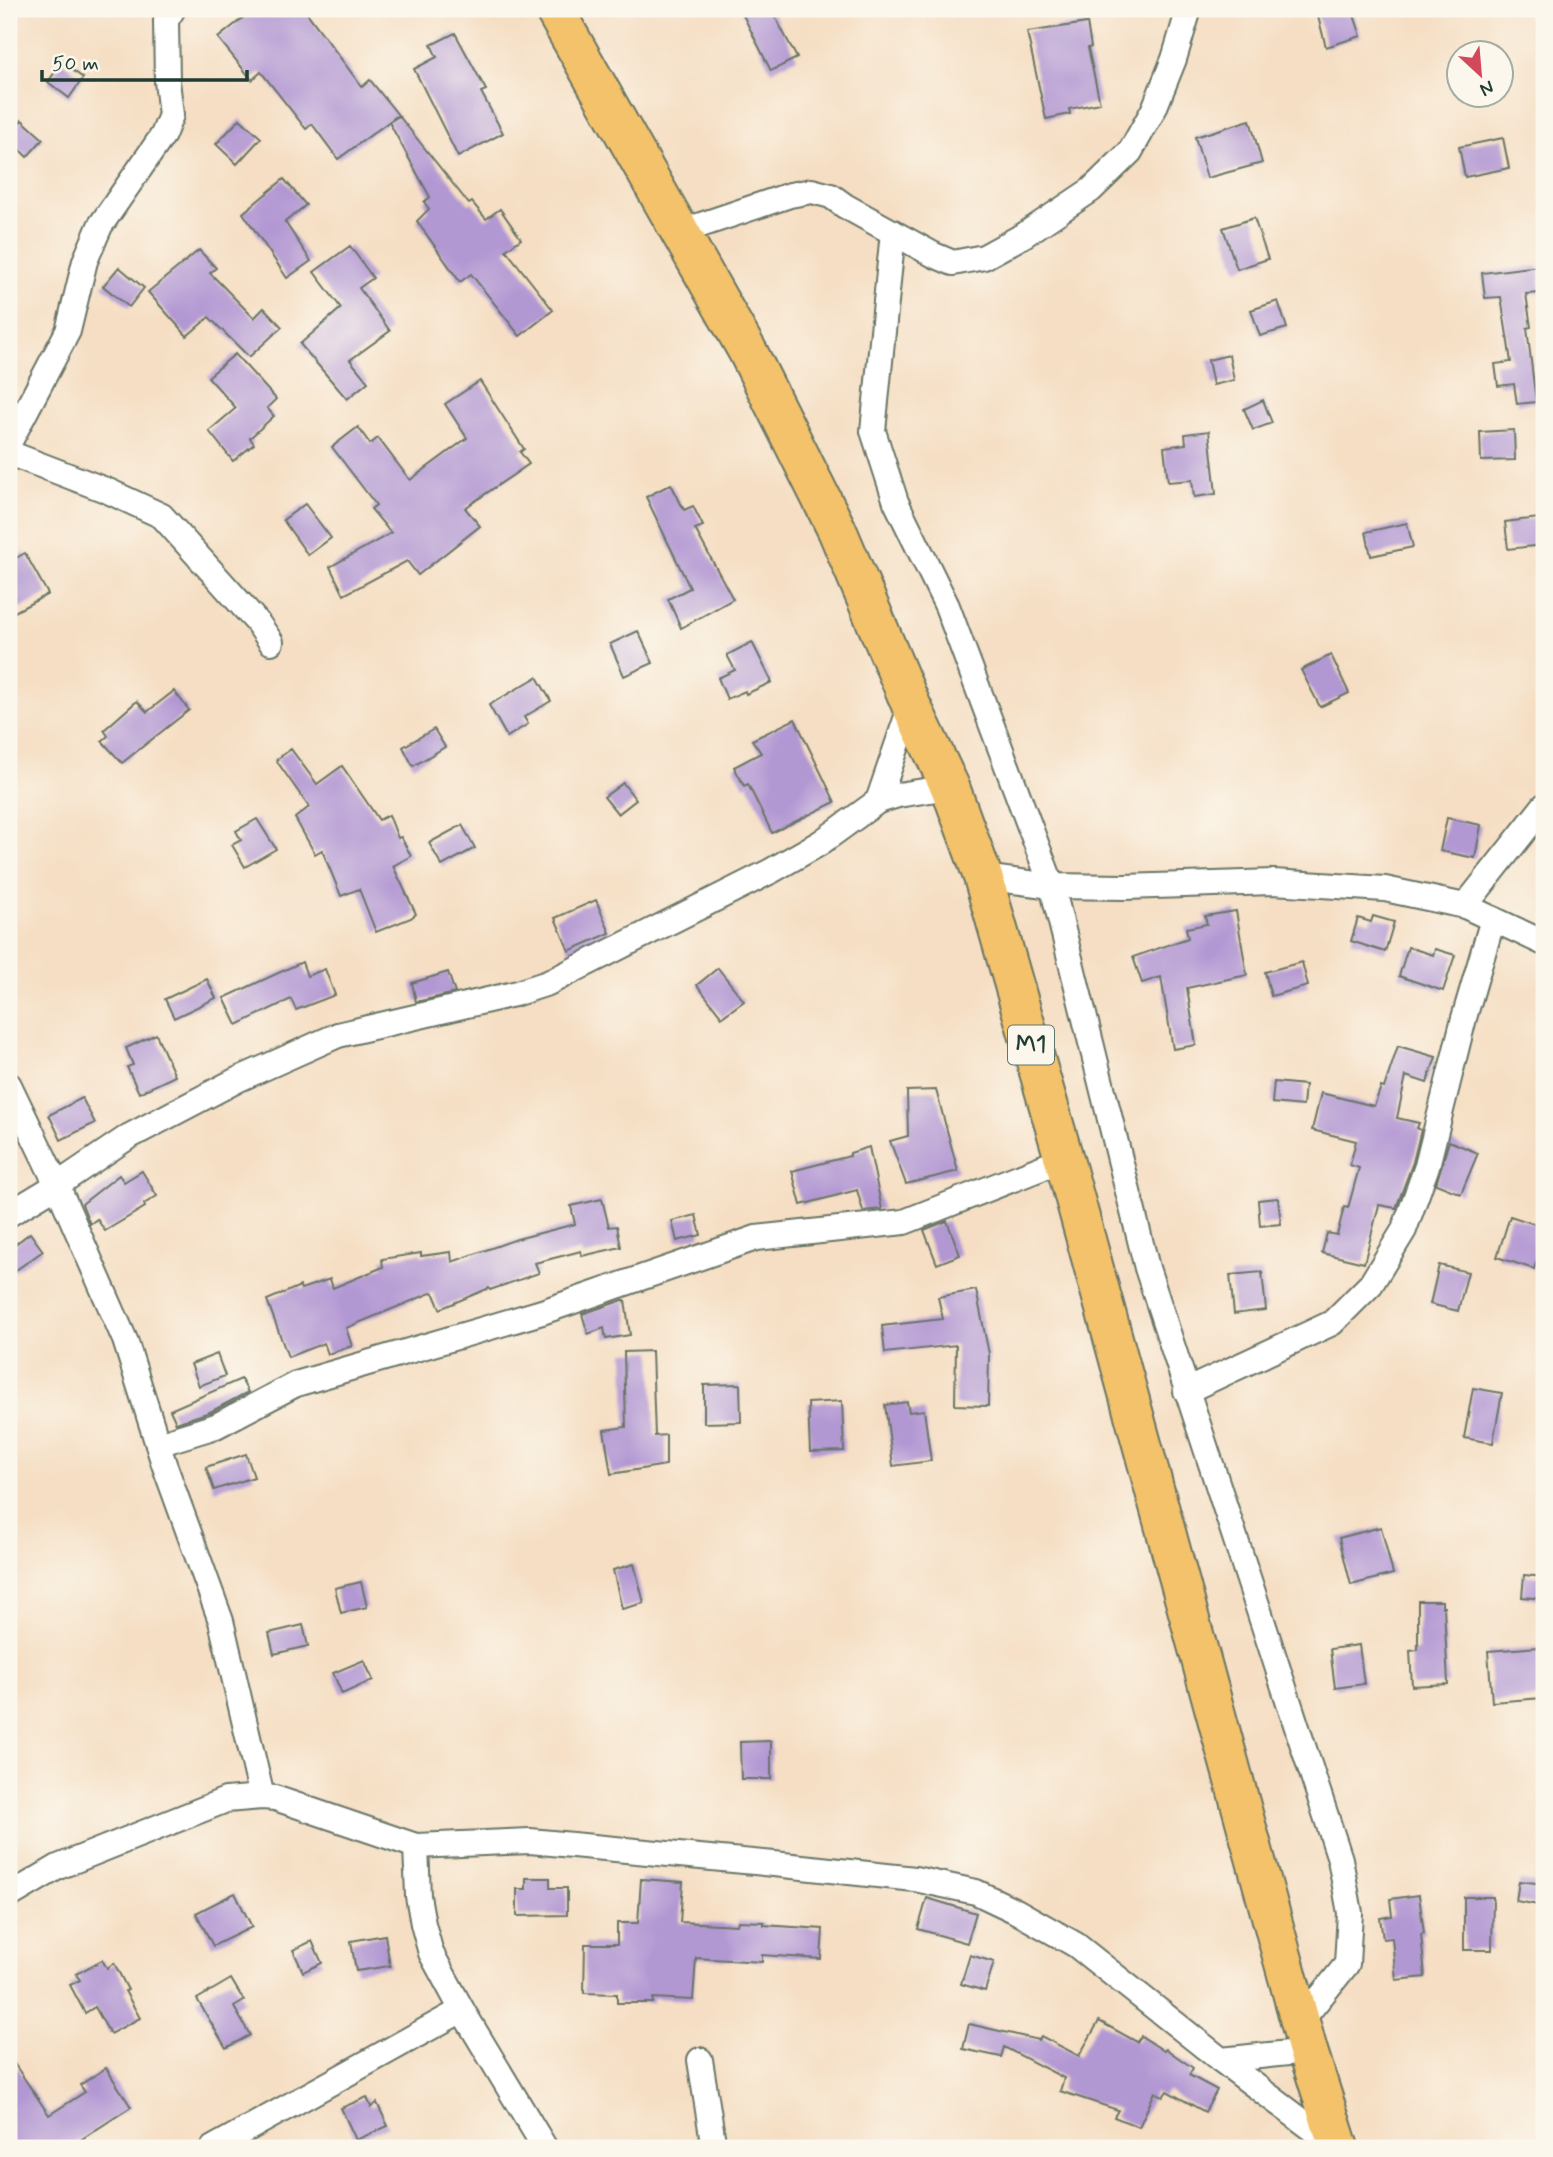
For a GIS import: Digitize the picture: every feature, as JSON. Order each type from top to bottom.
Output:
[{"type":"highway","name":"M1","points":[[554,9],[748,352],[837,530],[911,705],[950,787],[983,877],[1064,1159],[1338,2148]]},
{"type":"street","points":[[9,443],[68,331],[85,261],[100,226],[163,135],[171,115],[167,81],[166,20],[173,9]]},
{"type":"street","points":[[680,232],[790,195],[812,191],[831,196],[893,233],[953,263],[984,257],[1024,235],[1091,190],[1129,152],[1154,109],[1174,59],[1189,9]]},
{"type":"street","points":[[893,233],[873,431],[896,502],[947,606],[1052,886],[1147,1268],[1340,1859],[1350,1913],[1347,1964],[1305,2036],[1221,2060]]},
{"type":"street","points":[[9,453],[108,491],[162,516],[257,622],[271,642]]},
{"type":"street","points":[[878,801],[911,705]]},
{"type":"street","points":[[9,1214],[128,1137],[237,1080],[338,1035],[514,994],[548,983],[771,871],[820,843],[878,801],[950,787]]},
{"type":"street","points":[[1465,906],[1544,806]]},
{"type":"street","points":[[983,877],[1052,886],[1273,883],[1385,890],[1465,906],[1544,943]]},
{"type":"street","points":[[1186,1391],[1332,1323],[1371,1284],[1404,1230],[1427,1166],[1464,1018],[1493,919]]},
{"type":"street","points":[[9,1085],[57,1185],[125,1340],[158,1444],[221,1621],[262,1797]]},
{"type":"street","points":[[158,1444],[216,1426],[296,1384],[542,1312],[756,1238],[904,1222],[1064,1159]]},
{"type":"street","points":[[9,1896],[58,1867],[171,1821],[226,1800],[262,1797],[275,1798],[416,1846],[530,1841],[915,1880],[976,1892],[1076,1945],[1338,2148]]},
{"type":"street","points":[[416,1846],[418,1896],[431,1953],[545,2148]]},
{"type":"street","points":[[213,2148],[462,2010]]},
{"type":"street","points":[[700,2060],[714,2148]]},
{"type":"building","points":[[254,9],[304,9],[362,87],[370,80],[398,115],[338,159],[312,124],[306,129],[261,72],[252,80],[218,38]]},
{"type":"building","points":[[740,9],[771,9],[797,58],[771,71]]},
{"type":"building","points":[[1316,9],[1352,9],[1361,36],[1326,47]]},
{"type":"building","points":[[1087,23],[1091,47],[1088,48],[1100,103],[1069,109],[1070,114],[1046,119],[1027,32]]},
{"type":"building","points":[[455,33],[486,90],[481,92],[503,133],[458,157],[414,69],[437,57],[431,45]]},
{"type":"building","points":[[62,62],[83,78],[69,98],[48,82]]},
{"type":"building","points":[[399,116],[469,204],[472,202],[486,219],[500,209],[521,239],[506,250],[553,310],[520,336],[471,274],[460,282],[417,221],[429,209],[424,202],[430,197],[389,122]]},
{"type":"building","points":[[240,119],[261,138],[237,164],[216,144]]},
{"type":"building","points":[[22,120],[43,139],[27,157],[9,139],[9,134]]},
{"type":"building","points":[[1250,120],[1262,163],[1207,178],[1195,137]]},
{"type":"building","points":[[1503,138],[1509,168],[1465,177],[1459,147]]},
{"type":"building","points":[[284,179],[306,205],[285,222],[311,261],[287,278],[243,213]]},
{"type":"building","points":[[1254,218],[1268,259],[1237,269],[1223,228]]},
{"type":"building","points":[[350,246],[373,278],[359,288],[390,331],[350,360],[368,382],[347,399],[300,344],[341,308],[314,272]]},
{"type":"building","points":[[199,250],[216,268],[210,273],[254,318],[264,308],[282,327],[249,357],[209,317],[187,336],[148,292]]},
{"type":"building","points":[[1539,266],[1541,293],[1526,294],[1531,327],[1527,328],[1536,402],[1517,404],[1514,384],[1498,386],[1495,364],[1511,362],[1501,297],[1485,298],[1482,273]]},
{"type":"building","points":[[119,267],[144,288],[129,307],[103,286]]},
{"type":"building","points":[[1278,301],[1287,328],[1260,336],[1251,310]]},
{"type":"building","points":[[235,354],[276,399],[267,408],[274,416],[250,438],[254,444],[233,461],[209,431],[236,408],[208,377]]},
{"type":"building","points":[[1229,355],[1234,380],[1213,385],[1208,360]]},
{"type":"building","points":[[480,381],[524,449],[520,452],[529,464],[465,508],[480,526],[418,575],[407,561],[344,595],[330,567],[391,533],[371,509],[376,505],[332,447],[358,427],[370,444],[378,438],[410,480],[467,438],[445,404]]},
{"type":"building","points":[[1263,400],[1272,423],[1253,430],[1244,409]]},
{"type":"building","points":[[1514,430],[1515,460],[1481,461],[1480,432]]},
{"type":"building","points":[[1209,431],[1216,494],[1194,497],[1192,480],[1168,482],[1164,447],[1186,444],[1185,434]]},
{"type":"building","points":[[671,484],[684,510],[693,506],[703,526],[695,529],[733,599],[681,628],[668,599],[690,588],[646,497]]},
{"type":"building","points":[[305,504],[331,538],[308,555],[283,520]]},
{"type":"building","points":[[1539,518],[1542,545],[1508,549],[1505,522]]},
{"type":"building","points":[[1407,523],[1413,547],[1371,556],[1366,532]]},
{"type":"building","points":[[25,553],[48,594],[9,615],[9,562]]},
{"type":"building","points":[[638,631],[653,663],[624,676],[610,644]]},
{"type":"building","points":[[752,642],[772,682],[727,699],[718,678],[735,670],[727,655]]},
{"type":"building","points":[[1331,655],[1349,693],[1320,707],[1301,670]]},
{"type":"building","points":[[537,677],[551,701],[524,717],[528,724],[507,737],[489,705]]},
{"type":"building","points":[[174,691],[189,710],[122,763],[102,741],[108,736],[104,730],[137,701],[147,712]]},
{"type":"building","points":[[795,719],[835,802],[772,833],[748,784],[744,786],[734,767],[761,753],[752,740]]},
{"type":"building","points":[[434,729],[445,747],[413,766],[403,747]]},
{"type":"building","points":[[291,749],[317,784],[342,766],[379,820],[389,815],[398,838],[401,837],[411,856],[393,866],[416,914],[411,918],[376,932],[359,889],[341,896],[322,850],[315,854],[295,818],[309,807],[276,760]]},
{"type":"building","points":[[623,783],[636,800],[618,814],[604,797]]},
{"type":"building","points":[[1447,818],[1481,825],[1475,858],[1440,851]]},
{"type":"building","points":[[257,819],[276,849],[245,867],[232,845],[241,840],[236,831]]},
{"type":"building","points":[[462,825],[475,848],[442,866],[429,843]]},
{"type":"building","points":[[596,900],[610,933],[569,951],[555,918]]},
{"type":"building","points":[[1236,911],[1247,975],[1187,988],[1196,1045],[1173,1049],[1161,977],[1142,983],[1133,957],[1188,938],[1186,928],[1207,924],[1205,916]]},
{"type":"building","points":[[1373,916],[1394,922],[1385,952],[1351,941],[1358,918],[1371,922]]},
{"type":"building","points":[[1408,947],[1433,955],[1435,949],[1455,955],[1443,991],[1399,976]]},
{"type":"building","points":[[302,962],[307,976],[325,969],[335,995],[296,1010],[291,999],[237,1025],[224,998]]},
{"type":"building","points":[[1302,962],[1308,986],[1271,996],[1265,972]]},
{"type":"building","points":[[718,968],[744,1001],[722,1017],[697,985]]},
{"type":"building","points":[[448,972],[455,993],[416,1002],[412,983]]},
{"type":"building","points":[[207,979],[216,998],[174,1018],[165,999]]},
{"type":"building","points":[[156,1034],[175,1076],[139,1093],[127,1067],[133,1065],[126,1048]]},
{"type":"building","points":[[1398,1046],[1436,1057],[1427,1083],[1406,1076],[1397,1118],[1419,1123],[1417,1128],[1421,1130],[1413,1162],[1396,1208],[1379,1205],[1364,1263],[1322,1253],[1327,1233],[1337,1235],[1359,1168],[1350,1165],[1356,1141],[1312,1130],[1321,1093],[1374,1106],[1381,1087],[1384,1088]]},
{"type":"building","points":[[1274,1082],[1305,1085],[1303,1106],[1272,1103]]},
{"type":"building","points":[[936,1090],[958,1171],[906,1184],[890,1141],[908,1136],[907,1091]]},
{"type":"building","points":[[82,1098],[95,1123],[61,1140],[49,1115]]},
{"type":"building","points":[[1449,1141],[1478,1153],[1461,1194],[1436,1184]]},
{"type":"building","points":[[869,1147],[882,1209],[863,1211],[857,1190],[801,1205],[792,1171],[850,1156],[850,1153]]},
{"type":"building","points":[[142,1171],[157,1196],[144,1204],[145,1207],[105,1231],[97,1219],[90,1224],[82,1204],[119,1175],[124,1182]]},
{"type":"building","points":[[1278,1198],[1281,1224],[1260,1226],[1258,1200]]},
{"type":"building","points":[[602,1199],[609,1227],[617,1226],[621,1247],[582,1256],[581,1251],[535,1263],[539,1273],[490,1290],[489,1288],[440,1309],[433,1292],[346,1328],[352,1346],[328,1354],[324,1343],[288,1357],[267,1300],[300,1286],[301,1289],[330,1279],[333,1288],[383,1267],[382,1259],[451,1252],[452,1262],[517,1239],[575,1224],[571,1206]]},
{"type":"building","points":[[696,1215],[701,1235],[677,1241],[672,1221]]},
{"type":"building","points":[[1510,1216],[1544,1227],[1544,1239],[1534,1269],[1497,1257]]},
{"type":"building","points":[[947,1221],[960,1255],[937,1264],[924,1230]]},
{"type":"building","points":[[30,1233],[43,1251],[9,1275],[9,1249]]},
{"type":"building","points":[[1439,1265],[1468,1272],[1458,1311],[1430,1304]]},
{"type":"building","points":[[1262,1272],[1266,1310],[1234,1314],[1230,1275]]},
{"type":"building","points":[[976,1290],[989,1354],[988,1406],[955,1405],[956,1345],[885,1353],[882,1326],[943,1319],[938,1297]]},
{"type":"building","points":[[623,1300],[630,1335],[606,1339],[604,1328],[588,1334],[582,1314]]},
{"type":"building","points":[[652,1351],[655,1436],[666,1435],[666,1465],[611,1474],[604,1430],[626,1427],[624,1352]]},
{"type":"building","points":[[217,1354],[225,1376],[199,1386],[191,1364]]},
{"type":"building","points":[[241,1379],[248,1392],[210,1412],[176,1423],[170,1410]]},
{"type":"building","points":[[740,1384],[741,1422],[704,1423],[704,1385]]},
{"type":"building","points":[[1473,1388],[1502,1393],[1493,1443],[1464,1438]]},
{"type":"building","points":[[842,1401],[844,1451],[810,1452],[808,1403]]},
{"type":"building","points":[[907,1402],[909,1412],[924,1410],[931,1461],[893,1466],[885,1405]]},
{"type":"building","points":[[246,1454],[254,1477],[214,1490],[206,1467]]},
{"type":"building","points":[[1381,1527],[1393,1574],[1351,1585],[1339,1538]]},
{"type":"building","points":[[634,1564],[644,1603],[622,1609],[613,1570]]},
{"type":"building","points":[[1524,1575],[1544,1577],[1544,1599],[1522,1597]]},
{"type":"building","points":[[361,1582],[367,1607],[341,1613],[335,1588]]},
{"type":"building","points":[[1418,1601],[1442,1601],[1448,1684],[1412,1686],[1410,1651],[1418,1650]]},
{"type":"building","points":[[303,1625],[308,1646],[274,1654],[269,1633]]},
{"type":"building","points":[[1359,1645],[1364,1684],[1335,1688],[1330,1649]]},
{"type":"building","points":[[1539,1647],[1543,1698],[1492,1702],[1488,1651]]},
{"type":"building","points":[[364,1660],[373,1680],[342,1694],[333,1673]]},
{"type":"building","points":[[771,1741],[771,1779],[741,1779],[740,1742]]},
{"type":"building","points":[[526,1878],[550,1878],[550,1888],[567,1888],[567,1915],[517,1916],[517,1889],[526,1889]]},
{"type":"building","points":[[641,1879],[683,1882],[680,1922],[737,1925],[738,1921],[764,1922],[764,1925],[823,1929],[821,1959],[762,1955],[762,1962],[696,1958],[693,2000],[653,1998],[653,2003],[617,2003],[617,1994],[584,1993],[585,1944],[617,1944],[617,1923],[638,1923]]},
{"type":"building","points":[[1519,1881],[1544,1884],[1544,1906],[1516,1901]]},
{"type":"building","points":[[235,1893],[252,1927],[213,1946],[196,1913]]},
{"type":"building","points":[[1419,1895],[1424,1933],[1421,1934],[1425,1977],[1396,1980],[1392,1938],[1383,1939],[1380,1918],[1392,1916],[1390,1899]]},
{"type":"building","points":[[1464,1897],[1493,1897],[1492,1950],[1464,1950]]},
{"type":"building","points":[[927,1898],[976,1913],[967,1943],[918,1929]]},
{"type":"building","points":[[385,1935],[390,1966],[356,1971],[351,1941]]},
{"type":"building","points":[[312,1941],[322,1963],[303,1972],[293,1950]]},
{"type":"building","points":[[970,1955],[994,1962],[985,1991],[961,1984]]},
{"type":"building","points":[[102,1960],[107,1968],[114,1963],[140,2018],[110,2034],[95,2007],[85,2013],[70,1985],[80,1980],[76,1974]]},
{"type":"building","points":[[231,1979],[244,2001],[234,2007],[250,2035],[226,2048],[197,1999]]},
{"type":"building","points":[[1099,2021],[1137,2042],[1141,2036],[1193,2068],[1189,2075],[1217,2090],[1205,2112],[1167,2091],[1163,2097],[1155,2092],[1139,2127],[1114,2117],[1118,2110],[1060,2091],[1064,2078],[1004,2047],[1001,2057],[963,2049],[969,2024],[1039,2040],[1041,2036],[1079,2056]]},
{"type":"building","points":[[9,2056],[49,2115],[85,2092],[80,2085],[106,2068],[131,2107],[68,2148],[9,2148]]},
{"type":"building","points":[[367,2097],[371,2107],[377,2103],[388,2126],[356,2140],[341,2108]]}]
